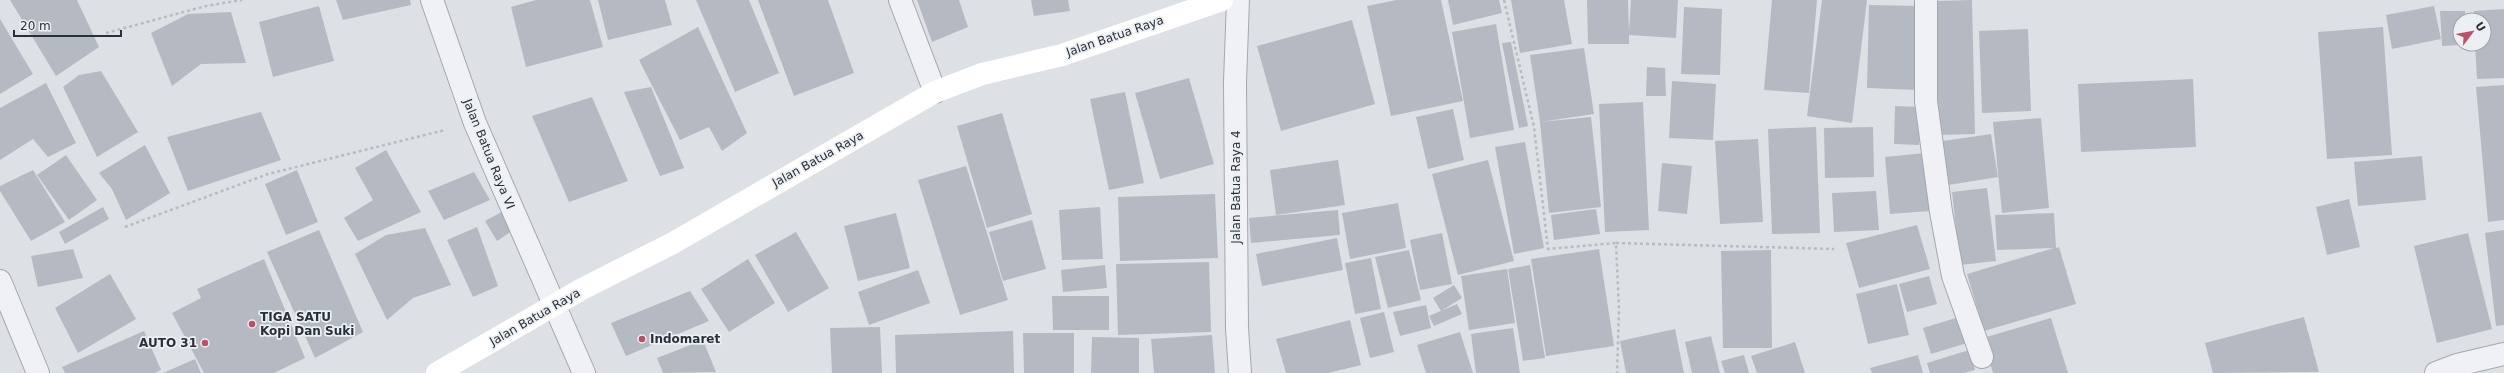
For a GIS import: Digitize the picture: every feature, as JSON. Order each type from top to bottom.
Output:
[{"type":"main road","name":"Jalan Batua Raya","points":[[437,373],[553,306],[673,242],[935,92],[982,74],[1062,55],[1222,0]]},
{"type":"street","name":"Jalan Batua Raya VI","points":[[432,0],[475,123],[553,306],[584,373]]},
{"type":"street","points":[[900,0],[935,92]]},
{"type":"street","name":"Jalan Batua Raya 4","points":[[1238,0],[1235,82],[1237,328],[1240,373]]},
{"type":"street","points":[[1926,0],[1926,102],[1941,212],[1953,276],[1982,357]]},
{"type":"street","points":[[0,281],[38,373]]},
{"type":"street","points":[[2436,373],[2458,369],[2504,354]]},
{"type":"path","points":[[106,33],[206,6],[242,0]]},
{"type":"path","points":[[1504,0],[1534,127],[1548,249],[1616,243],[1834,249]]},
{"type":"path","points":[[125,227],[268,174],[475,123]]},
{"type":"path","points":[[1616,243],[1619,310],[1617,373]]},
{"type":"building","points":[[10,0],[77,0],[99,47],[56,76]]},
{"type":"building","points":[[336,0],[410,0],[411,5],[343,20]]},
{"type":"building","points":[[536,0],[590,0],[603,47],[526,67],[511,7]]},
{"type":"building","points":[[598,0],[665,0],[672,25],[608,40]]},
{"type":"building","points":[[696,0],[749,0],[779,73],[735,92]]},
{"type":"building","points":[[758,0],[828,0],[854,73],[794,96]]},
{"type":"building","points":[[917,0],[959,0],[968,27],[932,42]]},
{"type":"building","points":[[1031,0],[1068,0],[1070,11],[1034,16]]},
{"type":"building","points":[[1397,0],[1441,0],[1463,101],[1391,116],[1367,6]]},
{"type":"building","points":[[1448,0],[1499,0],[1502,13],[1453,25]]},
{"type":"building","points":[[1511,0],[1564,0],[1572,44],[1520,53]]},
{"type":"building","points":[[1587,0],[1628,0],[1629,32],[1631,0],[1678,0],[1676,38],[1629,35],[1629,44],[1588,44]]},
{"type":"building","points":[[1772,0],[1817,0],[1809,93],[1764,90]]},
{"type":"building","points":[[1822,0],[1867,0],[1852,123],[1807,116]]},
{"type":"building","points":[[1972,0],[1975,134],[1939,135],[1935,1]]},
{"type":"building","points":[[1869,5],[1921,6],[1919,90],[1867,88]]},
{"type":"building","points":[[319,6],[334,61],[273,77],[259,22]]},
{"type":"building","points":[[2434,6],[2441,39],[2392,49],[2386,15]]},
{"type":"building","points":[[1684,7],[1722,9],[1720,75],[1681,74]]},
{"type":"building","points":[[2504,9],[2504,78],[2477,79],[2475,52],[2492,52],[2492,12],[2474,11]]},
{"type":"building","points":[[2440,11],[2465,11],[2452,12],[2452,45],[2442,46]]},
{"type":"building","points":[[231,12],[246,63],[201,64],[172,86],[151,33],[188,14]]},
{"type":"building","points":[[0,19],[33,74],[0,94]]},
{"type":"building","points":[[1352,20],[1375,104],[1281,131],[1257,46]]},
{"type":"building","points":[[1496,24],[1514,130],[1470,138],[1452,32]]},
{"type":"building","points":[[698,27],[747,133],[722,151],[709,127],[680,140],[639,60]]},
{"type":"building","points":[[2383,27],[2392,155],[2327,159],[2318,32]]},
{"type":"building","points":[[2028,29],[2031,111],[1982,113],[1979,31]]},
{"type":"building","points":[[1511,42],[1528,126],[1519,128],[1502,43]]},
{"type":"building","points":[[1584,48],[1594,114],[1540,122],[1530,55]]},
{"type":"building","points":[[1647,67],[1665,68],[1666,96],[1646,96]]},
{"type":"building","points":[[101,71],[138,132],[97,157],[63,87],[79,75]]},
{"type":"building","points":[[1189,78],[1214,164],[1160,179],[1135,93]]},
{"type":"building","points":[[2193,79],[2196,147],[2081,152],[2078,84]]},
{"type":"building","points":[[1672,81],[1716,84],[1713,140],[1669,138]]},
{"type":"building","points":[[46,83],[76,143],[48,157],[33,139],[0,160],[0,108]]},
{"type":"building","points":[[2504,85],[2504,220],[2488,222],[2476,87]]},
{"type":"building","points":[[651,87],[684,168],[660,176],[624,92]]},
{"type":"building","points":[[1125,92],[1144,183],[1109,190],[1090,99]]},
{"type":"building","points":[[592,97],[628,181],[569,202],[532,116]]},
{"type":"building","points":[[1643,102],[1649,230],[1605,232],[1599,104]]},
{"type":"building","points":[[1895,106],[1920,107],[1919,145],[1894,144]]},
{"type":"building","points":[[1453,109],[1464,160],[1428,169],[1416,117]]},
{"type":"building","points":[[261,112],[281,160],[188,191],[167,137]]},
{"type":"building","points":[[1002,113],[1032,214],[987,228],[957,126]]},
{"type":"building","points":[[1591,117],[1601,207],[1549,213],[1540,122]]},
{"type":"building","points":[[2041,118],[2049,208],[2002,213],[1993,122]]},
{"type":"building","points":[[1816,127],[1820,233],[1772,234],[1768,129]]},
{"type":"building","points":[[1873,127],[1874,177],[1825,178],[1824,128]]},
{"type":"building","points":[[1991,134],[1998,177],[1942,186],[1936,142]]},
{"type":"building","points":[[1758,139],[1763,222],[1720,224],[1715,141]]},
{"type":"building","points":[[1525,142],[1544,248],[1514,254],[1495,147]]},
{"type":"building","points":[[145,145],[170,193],[126,220],[112,189],[99,173]]},
{"type":"building","points":[[386,150],[421,212],[358,241],[344,218],[373,200],[355,168]]},
{"type":"building","points":[[1925,153],[1930,211],[1890,214],[1885,157]]},
{"type":"building","points":[[66,155],[97,200],[69,220],[37,175]]},
{"type":"building","points":[[2422,156],[2426,200],[2358,206],[2354,162]]},
{"type":"building","points":[[1338,160],[1345,205],[1276,215],[1270,170]]},
{"type":"building","points":[[1488,160],[1514,261],[1458,275],[1432,174]]},
{"type":"building","points":[[1662,163],[1692,166],[1687,214],[1658,211]]},
{"type":"building","points":[[966,166],[1008,300],[960,315],[918,180]]},
{"type":"building","points":[[33,170],[65,222],[31,241],[0,191],[0,186]]},
{"type":"building","points":[[297,170],[318,222],[286,235],[265,184]]},
{"type":"building","points":[[474,172],[490,200],[444,220],[428,191]]},
{"type":"building","points":[[1987,188],[1996,261],[1960,265],[1952,192]]},
{"type":"building","points":[[1876,191],[1879,230],[1834,232],[1832,193]]},
{"type":"building","points":[[1215,194],[1218,258],[1120,261],[1118,197]]},
{"type":"building","points":[[2349,199],[2360,247],[2327,255],[2316,207]]},
{"type":"building","points":[[1398,203],[1406,248],[1350,259],[1342,213]]},
{"type":"building","points":[[103,207],[109,219],[65,244],[59,232]]},
{"type":"building","points":[[1100,207],[1103,259],[1062,260],[1059,210]]},
{"type":"building","points":[[1596,209],[1600,234],[1554,240],[1551,215]]},
{"type":"building","points":[[505,210],[515,229],[497,241],[485,221]]},
{"type":"building","points":[[1338,210],[1340,235],[1251,243],[1249,218]]},
{"type":"building","points":[[896,213],[910,268],[858,281],[844,226]]},
{"type":"building","points":[[2054,213],[2056,248],[2059,247],[2076,304],[1984,331],[1967,274],[2054,248],[1997,250],[1995,215]]},
{"type":"building","points":[[1032,220],[1046,269],[1003,281],[989,232]]},
{"type":"building","points":[[1917,225],[1930,269],[1859,288],[1846,243]]},
{"type":"building","points":[[477,227],[498,286],[473,297],[447,240]]},
{"type":"building","points":[[425,228],[451,285],[413,298],[387,320],[355,254],[386,235]]},
{"type":"building","points":[[319,230],[363,332],[315,358],[267,252]]},
{"type":"building","points":[[2504,230],[2504,325],[2496,326],[2485,233]]},
{"type":"building","points":[[796,232],[829,288],[788,312],[755,255]]},
{"type":"building","points":[[1442,233],[1452,284],[1420,290],[1410,240]]},
{"type":"building","points":[[2468,233],[2492,329],[2437,343],[2414,246]]},
{"type":"building","points":[[1337,238],[1343,270],[1262,286],[1256,254]]},
{"type":"building","points":[[73,249],[83,278],[38,287],[31,256]]},
{"type":"building","points":[[1599,249],[1614,346],[1546,356],[1531,259]]},
{"type":"building","points":[[1409,250],[1421,300],[1388,308],[1375,257]]},
{"type":"building","points":[[1771,250],[1772,348],[1723,348],[1721,251]]},
{"type":"building","points":[[1371,258],[1381,309],[1355,314],[1345,263]]},
{"type":"building","name":"TIGA SATU Kopi Dan Suki","points":[[264,259],[305,358],[274,373],[204,373],[172,313],[201,298],[197,289]]},
{"type":"building","points":[[748,259],[775,303],[729,332],[701,289]]},
{"type":"building","points":[[1209,262],[1211,332],[1118,335],[1116,264]]},
{"type":"building","points":[[1105,265],[1107,288],[1063,292],[1061,270]]},
{"type":"building","points":[[1530,265],[1545,358],[1523,361],[1508,269]]},
{"type":"building","points":[[1507,269],[1515,323],[1469,330],[1461,276]]},
{"type":"building","points":[[918,270],[930,303],[869,325],[858,292]]},
{"type":"building","points":[[110,274],[136,319],[78,353],[55,308]]},
{"type":"building","points":[[1929,276],[1937,304],[1907,312],[1899,284]]},
{"type":"building","points":[[1897,284],[1909,335],[1868,344],[1856,294]]},
{"type":"building","points":[[1454,285],[1462,298],[1441,311],[1433,298]]},
{"type":"building","name":"Indomaret","points":[[690,291],[709,321],[626,356],[611,323]]},
{"type":"building","points":[[1052,296],[1109,296],[1109,330],[1053,330]]},
{"type":"building","points":[[1457,304],[1462,314],[1434,326],[1429,316]]},
{"type":"building","points":[[1426,305],[1431,328],[1400,336],[1393,312]]},
{"type":"building","points":[[1384,312],[1394,352],[1370,358],[1360,318]]},
{"type":"building","points":[[1959,317],[1967,343],[1931,354],[1923,328]]},
{"type":"building","points":[[2304,317],[2319,372],[2213,373],[2205,343]]},
{"type":"building","points":[[2051,318],[2068,373],[1993,373],[1983,338]]},
{"type":"building","points":[[1350,320],[1361,365],[1328,373],[1286,373],[1276,339]]},
{"type":"building","points":[[880,327],[882,373],[832,373],[830,328]]},
{"type":"building","points":[[1513,328],[1520,373],[1476,373],[1471,334]]},
{"type":"building","points":[[1675,329],[1684,373],[1626,373],[1620,341]]},
{"type":"building","points":[[144,331],[161,370],[155,373],[65,373],[62,367]]},
{"type":"building","points":[[1013,331],[1014,373],[896,373],[895,335]]},
{"type":"building","points":[[1460,332],[1473,373],[1426,373],[1417,345]]},
{"type":"building","points":[[1023,333],[1074,333],[1074,373],[1024,373]]},
{"type":"building","points":[[1212,335],[1215,373],[1154,373],[1151,339]]},
{"type":"building","points":[[1711,336],[1720,373],[1692,373],[1685,342]]},
{"type":"building","points":[[1092,337],[1139,338],[1139,373],[1091,373]]},
{"type":"building","points":[[703,340],[716,372],[663,373],[657,358]]},
{"type":"building","points":[[1795,342],[1805,373],[1757,373],[1751,356]]},
{"type":"building","points":[[1969,350],[1975,370],[1964,373],[1930,373],[1927,363]]},
{"type":"building","points":[[1744,355],[1749,373],[1725,373],[1721,361]]},
{"type":"building","points":[[1918,355],[1923,373],[1872,373],[1870,368]]},
{"type":"building","points":[[195,359],[201,373],[163,373]]},
{"type":"place","name":"TIGA SATU Kopi Dan Suki","points":[[252,324]]},
{"type":"place","name":"Indomaret","points":[[642,339]]},
{"type":"place","name":"AUTO 31","points":[[205,343]]}]
